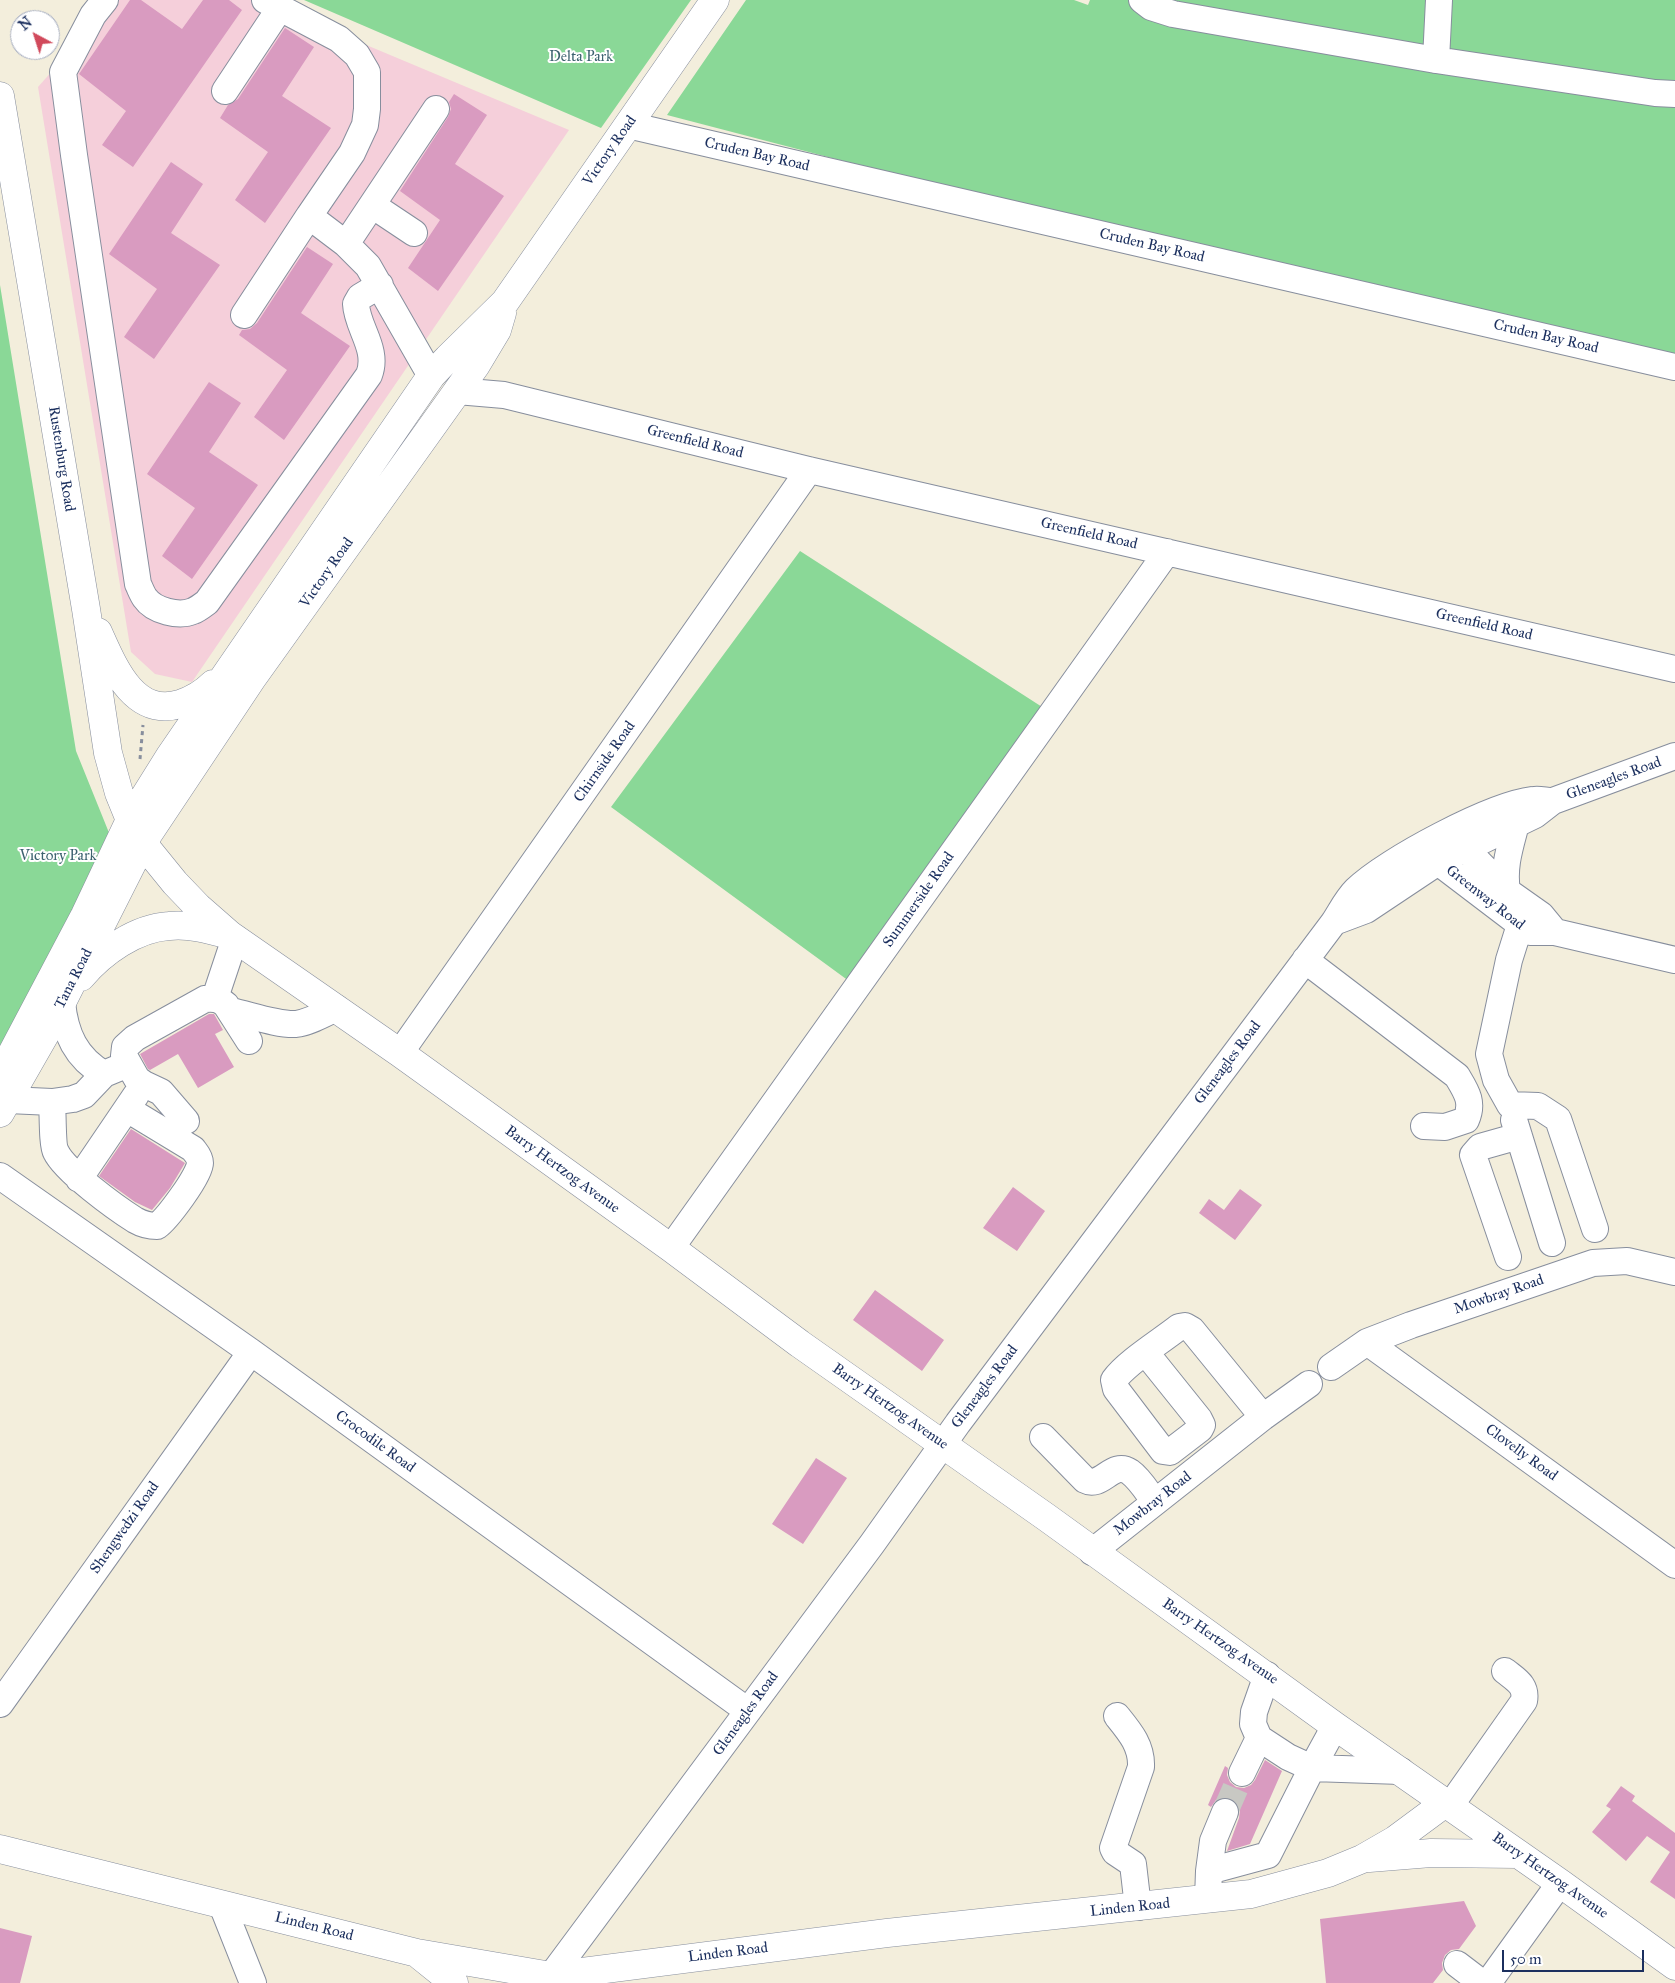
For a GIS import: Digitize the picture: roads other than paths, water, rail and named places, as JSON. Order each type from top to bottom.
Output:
[{"type":"main road","name":"Victory Road","points":[[137,831],[253,677],[476,365],[503,311],[715,0]]},
{"type":"main road","name":"Rustenburg Road","points":[[0,96],[86,609],[108,753],[119,793],[137,831]]},
{"type":"main road","name":"Victory Road","points":[[137,831],[170,756],[431,376],[448,358],[503,311]]},
{"type":"main road","points":[[398,473],[434,405],[436,389],[431,376]]},
{"type":"main road","points":[[86,609],[119,675],[135,695],[149,703],[170,706],[192,700],[206,691],[229,668]]},
{"type":"main road","name":"Barry Hertzog Avenue","points":[[137,831],[165,871],[184,893],[233,936],[400,1053],[671,1248],[800,1344],[1675,1966]]},
{"type":"main road","name":"Tana Road","points":[[3,1096],[64,998],[137,831]]},
{"type":"main road","name":"Tana Road","points":[[3,1096],[82,922],[137,831]]},
{"type":"main road","points":[[64,998],[98,960],[142,932],[159,927],[181,926],[205,928],[233,936]]},
{"type":"main road","name":"Linden Road","points":[[0,1849],[417,1953],[549,1980],[887,1933],[1251,1894],[1328,1873],[1362,1859],[1448,1805]]},
{"type":"main road","points":[[1362,1859],[1431,1853],[1518,1854]]},
{"type":"main road","points":[[417,1953],[454,1983]]},
{"type":"street","points":[[105,0],[92,15],[63,72],[138,584],[144,598],[152,605],[164,611],[178,613],[193,612],[207,602],[369,375],[372,363],[371,353],[356,304],[360,297],[380,285]]},
{"type":"street","points":[[1142,0],[1151,7],[1173,14],[1436,60],[1655,93],[1675,94]]},
{"type":"street","points":[[1436,60],[1439,0]]},
{"type":"street","points":[[225,91],[272,4],[338,39],[357,55],[367,72],[368,109],[362,132],[352,153],[244,315]]},
{"type":"street","points":[[346,244],[436,109]]},
{"type":"street","name":"Cruden Bay Road","points":[[628,125],[1675,367]]},
{"type":"street","points":[[372,205],[414,233]]},
{"type":"street","points":[[309,216],[346,244],[368,266],[431,376]]},
{"type":"street","name":"Greenfield Road","points":[[476,365],[483,379],[504,395]]},
{"type":"street","name":"Greenfield Road","points":[[457,391],[504,395],[809,470],[1675,669]]},
{"type":"street","name":"Chirnside Road","points":[[400,1053],[809,470]]},
{"type":"street","name":"Summerside Road","points":[[671,1248],[1167,552]]},
{"type":"street","name":"Gleneagles Road","points":[[549,1980],[748,1712],[943,1444],[1359,887],[1456,840],[1516,824],[1535,815],[1553,801],[1675,756]]},
{"type":"street","name":"Gleneagles Road","points":[[1456,840],[1474,820],[1519,803],[1535,800],[1553,801]]},
{"type":"street","points":[[1507,891],[1505,872],[1516,824]]},
{"type":"street","name":"Greenway Road","points":[[1456,840],[1507,891],[1541,916],[1555,932]]},
{"type":"street","name":"Greenway Road","points":[[1432,853],[1530,932],[1555,932],[1675,960]]},
{"type":"street","points":[[1520,925],[1509,960],[1489,1054],[1496,1080],[1510,1105],[1552,1243]]},
{"type":"street","points":[[233,936],[223,1005],[248,1041]]},
{"type":"street","points":[[1305,960],[1457,1076],[1470,1098],[1470,1111],[1466,1120],[1445,1127],[1424,1126]]},
{"type":"street","points":[[64,998],[64,1022],[70,1038],[89,1064],[104,1074],[136,1074]]},
{"type":"street","points":[[186,1121],[162,1092],[136,1074],[124,1051],[125,1046],[135,1038],[205,999],[286,1024],[308,1021],[336,1008]]},
{"type":"street","points":[[3,1096],[52,1102],[64,1101],[84,1095],[104,1074]]},
{"type":"street","points":[[79,1178],[127,1109],[136,1074]]},
{"type":"street","points":[[52,1102],[55,1151],[79,1178],[136,1221],[149,1226],[157,1226],[170,1215],[198,1171],[200,1163],[198,1156],[192,1149],[127,1109]]},
{"type":"street","points":[[1510,1105],[1538,1106],[1558,1119],[1595,1229]]},
{"type":"street","points":[[1508,1257],[1473,1155],[1480,1146],[1519,1136]]},
{"type":"street","name":"Crocodile Road","points":[[0,1176],[251,1352],[748,1712]]},
{"type":"street","name":"Mowbray Road","points":[[1332,1367],[1367,1342],[1411,1324],[1593,1263],[1627,1261],[1675,1272]]},
{"type":"street","points":[[1146,1353],[1179,1328],[1188,1327],[1263,1417]]},
{"type":"street","name":"Clovelly Road","points":[[1367,1342],[1675,1565]]},
{"type":"street","name":"Shengwedzi Road","points":[[0,1704],[251,1352]]},
{"type":"street","name":"Mowbray Road","points":[[1092,1552],[1263,1417],[1309,1384]]},
{"type":"street","points":[[1043,1437],[1090,1483],[1095,1482],[1115,1469],[1121,1468],[1131,1473],[1155,1502]]},
{"type":"street","points":[[1448,1805],[1524,1701],[1526,1694],[1523,1687],[1504,1671]]},
{"type":"street","points":[[1266,1675],[1254,1712],[1253,1724],[1259,1738],[1288,1757],[1312,1768],[1401,1771]]},
{"type":"street","points":[[1117,1716],[1133,1737],[1139,1748],[1141,1759],[1141,1768],[1113,1848],[1115,1852],[1133,1864],[1138,1907]]},
{"type":"street","points":[[1209,1871],[1268,1856],[1335,1726]]},
{"type":"street","points":[[1242,1773],[1259,1738]]},
{"type":"street","points":[[1208,1899],[1213,1842],[1225,1812]]},
{"type":"street","points":[[1268,1856],[1282,1887]]},
{"type":"street","points":[[1471,1977],[1560,1883]]},
{"type":"street","points":[[222,1904],[253,1983]]},
{"type":"tunnel","points":[[1225,1812],[1242,1773]]},
{"type":"park label","name":"Delta Park","points":[[581,57]]},
{"type":"park label","name":"Victory Park","points":[[58,856]]}]
